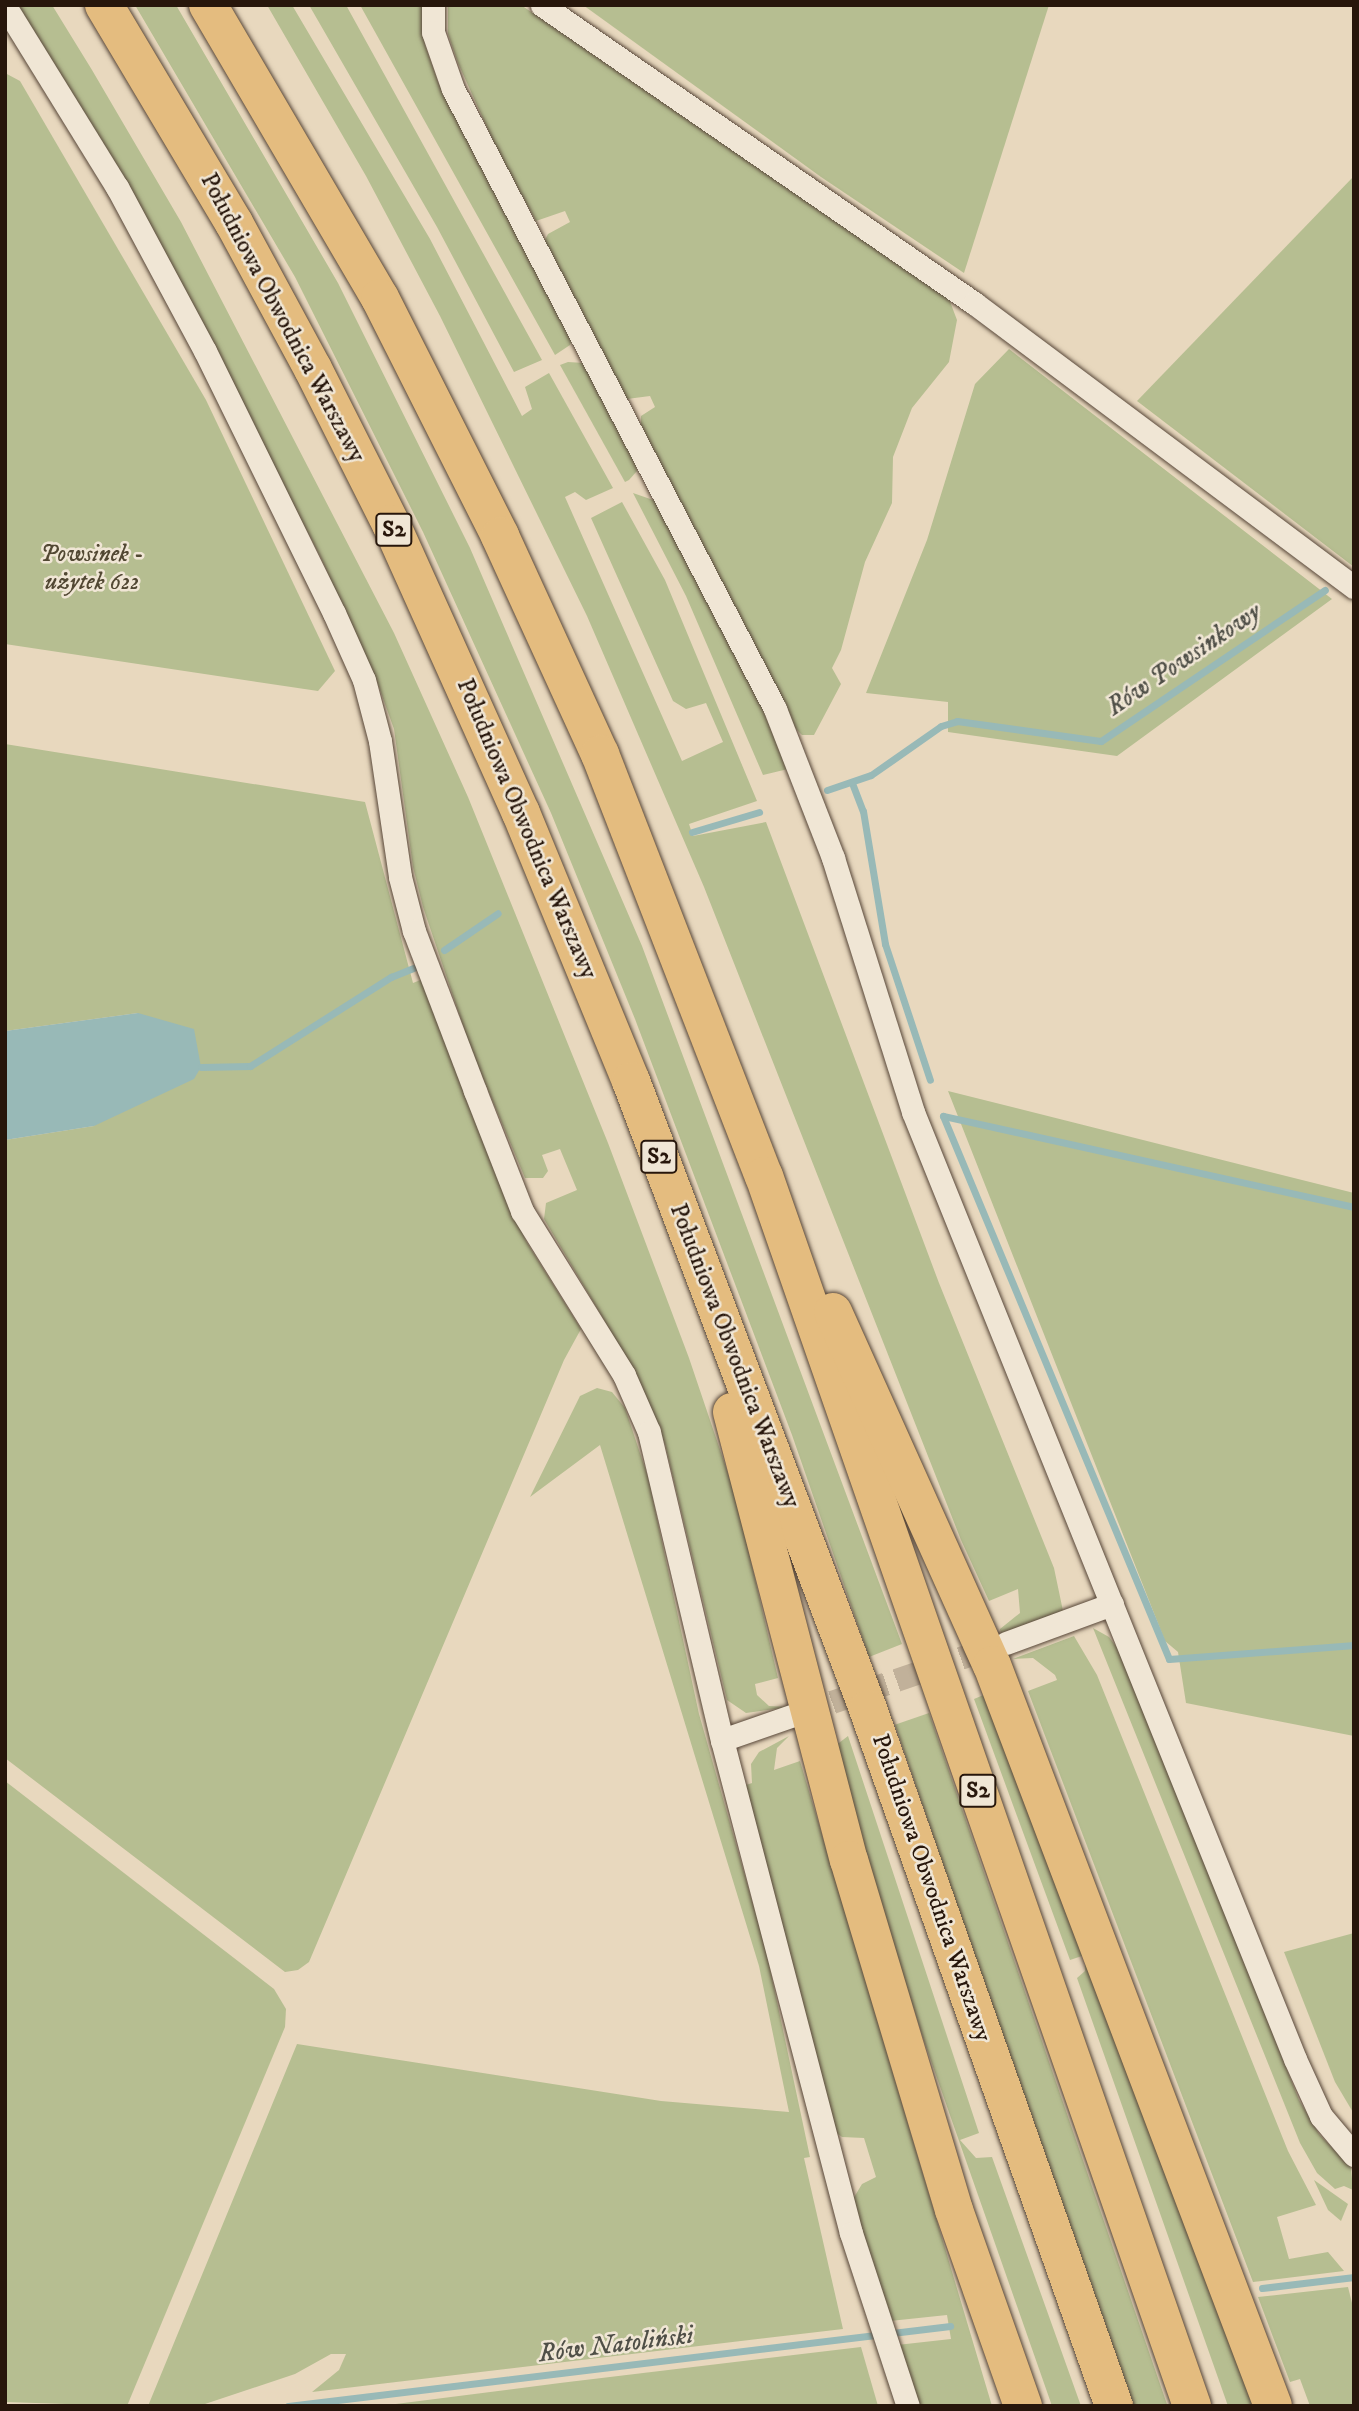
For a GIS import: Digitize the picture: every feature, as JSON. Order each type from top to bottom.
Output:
[{"type":"highway","name":"Południowa Obwodnica Warszawy","points":[[104,5],[234,223],[391,524],[521,813],[688,1233],[868,1709],[1114,2406]]},
{"type":"highway","name":"S2","points":[[208,5],[380,298],[500,536],[600,754],[764,1176],[1192,2406]]},
{"type":"highway","points":[[764,1176],[831,1309],[992,1665],[1273,2406]]},
{"type":"highway","points":[[688,1233],[849,1860],[954,2210],[1023,2406]]},
{"type":"street","points":[[433,5],[433,32],[453,89],[780,721],[833,858],[913,1112],[1311,2099],[1330,2130],[1354,2155]]},
{"type":"street","points":[[542,5],[974,303],[1354,587]]},
{"type":"street","points":[[5,6],[117,187],[205,351],[364,680],[380,741],[400,877],[414,932],[522,1211],[624,1375],[649,1432],[723,1740],[851,2233],[908,2406]]},
{"type":"street","points":[[1006,1643],[1112,1604]]},
{"type":"street","points":[[723,1740],[791,1716]]},
{"type":"green space","points":[[17,5],[52,5],[92,70],[181,222],[394,633],[468,797],[608,1143],[689,1358],[736,1497],[778,1678],[755,1684],[757,1695],[769,1706],[789,1707],[746,1713],[727,1700],[665,1444],[613,1335],[544,1219],[546,1203],[577,1190],[560,1149],[542,1155],[548,1171],[543,1178],[525,1178],[472,1052],[423,907],[413,867],[394,729],[376,679],[320,556],[161,247]]},
{"type":"green space","points":[[135,5],[176,5],[338,283],[470,548],[642,946],[902,1644],[869,1657],[792,1435],[635,1019],[551,813],[423,532],[295,277]]},
{"type":"green space","points":[[267,5],[292,5],[430,239],[522,416],[532,409],[525,387],[549,373],[613,488],[586,500],[575,492],[565,497],[682,761],[723,742],[706,703],[686,709],[673,701],[591,518],[622,502],[665,580],[757,801],[689,824],[693,836],[766,822],[939,1283],[1054,1568],[1063,1611],[1001,1633],[1000,1629],[1020,1613],[1018,1589],[989,1601],[961,1540],[704,887],[587,616],[440,316],[366,176]]},
{"type":"green space","points":[[309,5],[346,5],[542,360],[514,372],[437,227]]},
{"type":"green space","points":[[360,5],[422,5],[425,45],[438,82],[572,338],[570,345],[555,355]]},
{"type":"green space","points":[[448,5],[521,5],[949,299],[957,320],[949,362],[912,408],[893,457],[892,503],[865,562],[841,650],[832,668],[841,684],[814,735],[802,735],[795,728],[641,425],[641,416],[655,407],[650,396],[627,399],[544,242],[548,234],[570,222],[565,211],[536,221],[500,156],[458,63],[448,34]]},
{"type":"green space","points":[[583,5],[1049,5],[964,273],[821,177]]},
{"type":"green space","name":"Powsinek - użytek 622","points":[[5,73],[20,81],[206,400],[335,671],[318,691],[5,644]]},
{"type":"green space","points":[[1354,176],[1354,567],[1137,401]]},
{"type":"green space","points":[[1009,349],[1332,599],[1117,756],[948,732],[948,702],[866,693],[927,540],[975,384]]},
{"type":"green space","points":[[568,362],[584,363],[635,460],[637,471],[625,482],[560,365]]},
{"type":"green space","points":[[633,493],[656,501],[748,675],[788,769],[763,775],[686,596]]},
{"type":"green space","points":[[5,744],[365,802],[413,983],[423,979],[526,1241],[581,1329],[564,1360],[309,1962],[298,1970],[285,1972],[5,1758],[5,1140],[94,1126],[138,1013],[5,1031]]},
{"type":"green space","points":[[948,1091],[1354,1193],[1354,1736],[1186,1703],[1178,1652],[1165,1641]]},
{"type":"green space","points":[[597,1388],[612,1392],[625,1408],[648,1477],[699,1714],[766,1950],[810,2157],[804,2158],[843,2329],[312,2392],[339,2370],[346,2354],[331,2354],[295,2374],[199,2406],[148,2406],[297,2044],[661,2101],[789,2112],[759,1966],[600,1445],[530,1497],[580,1396]]},
{"type":"green space","points":[[1093,1628],[1109,1637],[1121,1653],[1299,2100],[1319,2134],[1351,2168],[1353,2190],[1344,2186],[1335,2189],[1317,2173],[1300,2143]]},
{"type":"green space","points":[[1074,1636],[1097,1675],[1288,2151],[1316,2205],[1277,2217],[1289,2259],[1328,2252],[1344,2271],[1253,2282],[1028,1691],[1057,1680],[1055,1675],[1033,1658],[1013,1659]]},
{"type":"green space","points":[[986,1694],[1257,2406],[1228,2406],[1077,1978],[1085,1971],[1085,1955],[1070,1960],[974,1699]]},
{"type":"green space","points":[[929,1713],[1168,2406],[1130,2406],[895,1725]]},
{"type":"green space","points":[[789,1736],[777,1748],[774,1770],[800,1761],[992,2406],[918,2406],[897,2345],[951,2339],[947,2315],[890,2321],[853,2199],[862,2184],[876,2177],[864,2138],[842,2137],[831,2129],[746,1785],[752,1783],[751,1764],[759,1752]]},
{"type":"green space","points":[[848,1736],[979,2133],[960,2140],[976,2158],[992,2157],[1081,2406],[1052,2406],[924,2041],[860,1840],[835,1746]]},
{"type":"green space","points":[[5,1781],[274,1989],[286,2009],[285,2027],[127,2406],[5,2402]]},
{"type":"green space","points":[[1354,1933],[1354,2114],[1335,2082],[1284,1952]]},
{"type":"green space","points":[[1314,2180],[1348,2204],[1341,2221],[1328,2210]]},
{"type":"green space","points":[[1348,2287],[1354,2311],[1354,2406],[1310,2406],[1300,2379],[1290,2382],[1258,2297]]},
{"type":"green space","points":[[861,2347],[878,2406],[380,2406],[560,2383]]},
{"type":"water","points":[[138,1013],[194,1029],[201,1067],[194,1079],[94,1126],[5,1140],[5,1031]]},
{"type":"waterway","name":"Rów Powsinkowy","points":[[827,790],[871,775],[941,726],[957,721],[1101,741],[1325,590]]},
{"type":"waterway","points":[[852,783],[863,811],[885,944],[930,1080]]},
{"type":"waterway","name":"Rów Powsinkowy","points":[[692,832],[759,812]]},
{"type":"waterway","name":"Rów Powsinkowy","points":[[444,950],[498,913]]},
{"type":"waterway","name":"Rów Powsinkowy","points":[[201,1067],[250,1066],[391,977],[413,968]]},
{"type":"waterway","points":[[1354,1207],[943,1116],[1169,1659],[1354,1645]]},
{"type":"waterway","name":"Rów Natoliński","points":[[1262,2288],[1354,2277]]},
{"type":"waterway","name":"Rów Natoliński","points":[[288,2406],[950,2326]]},
{"type":"tunnel","points":[[800,1713],[996,1646]]}]
